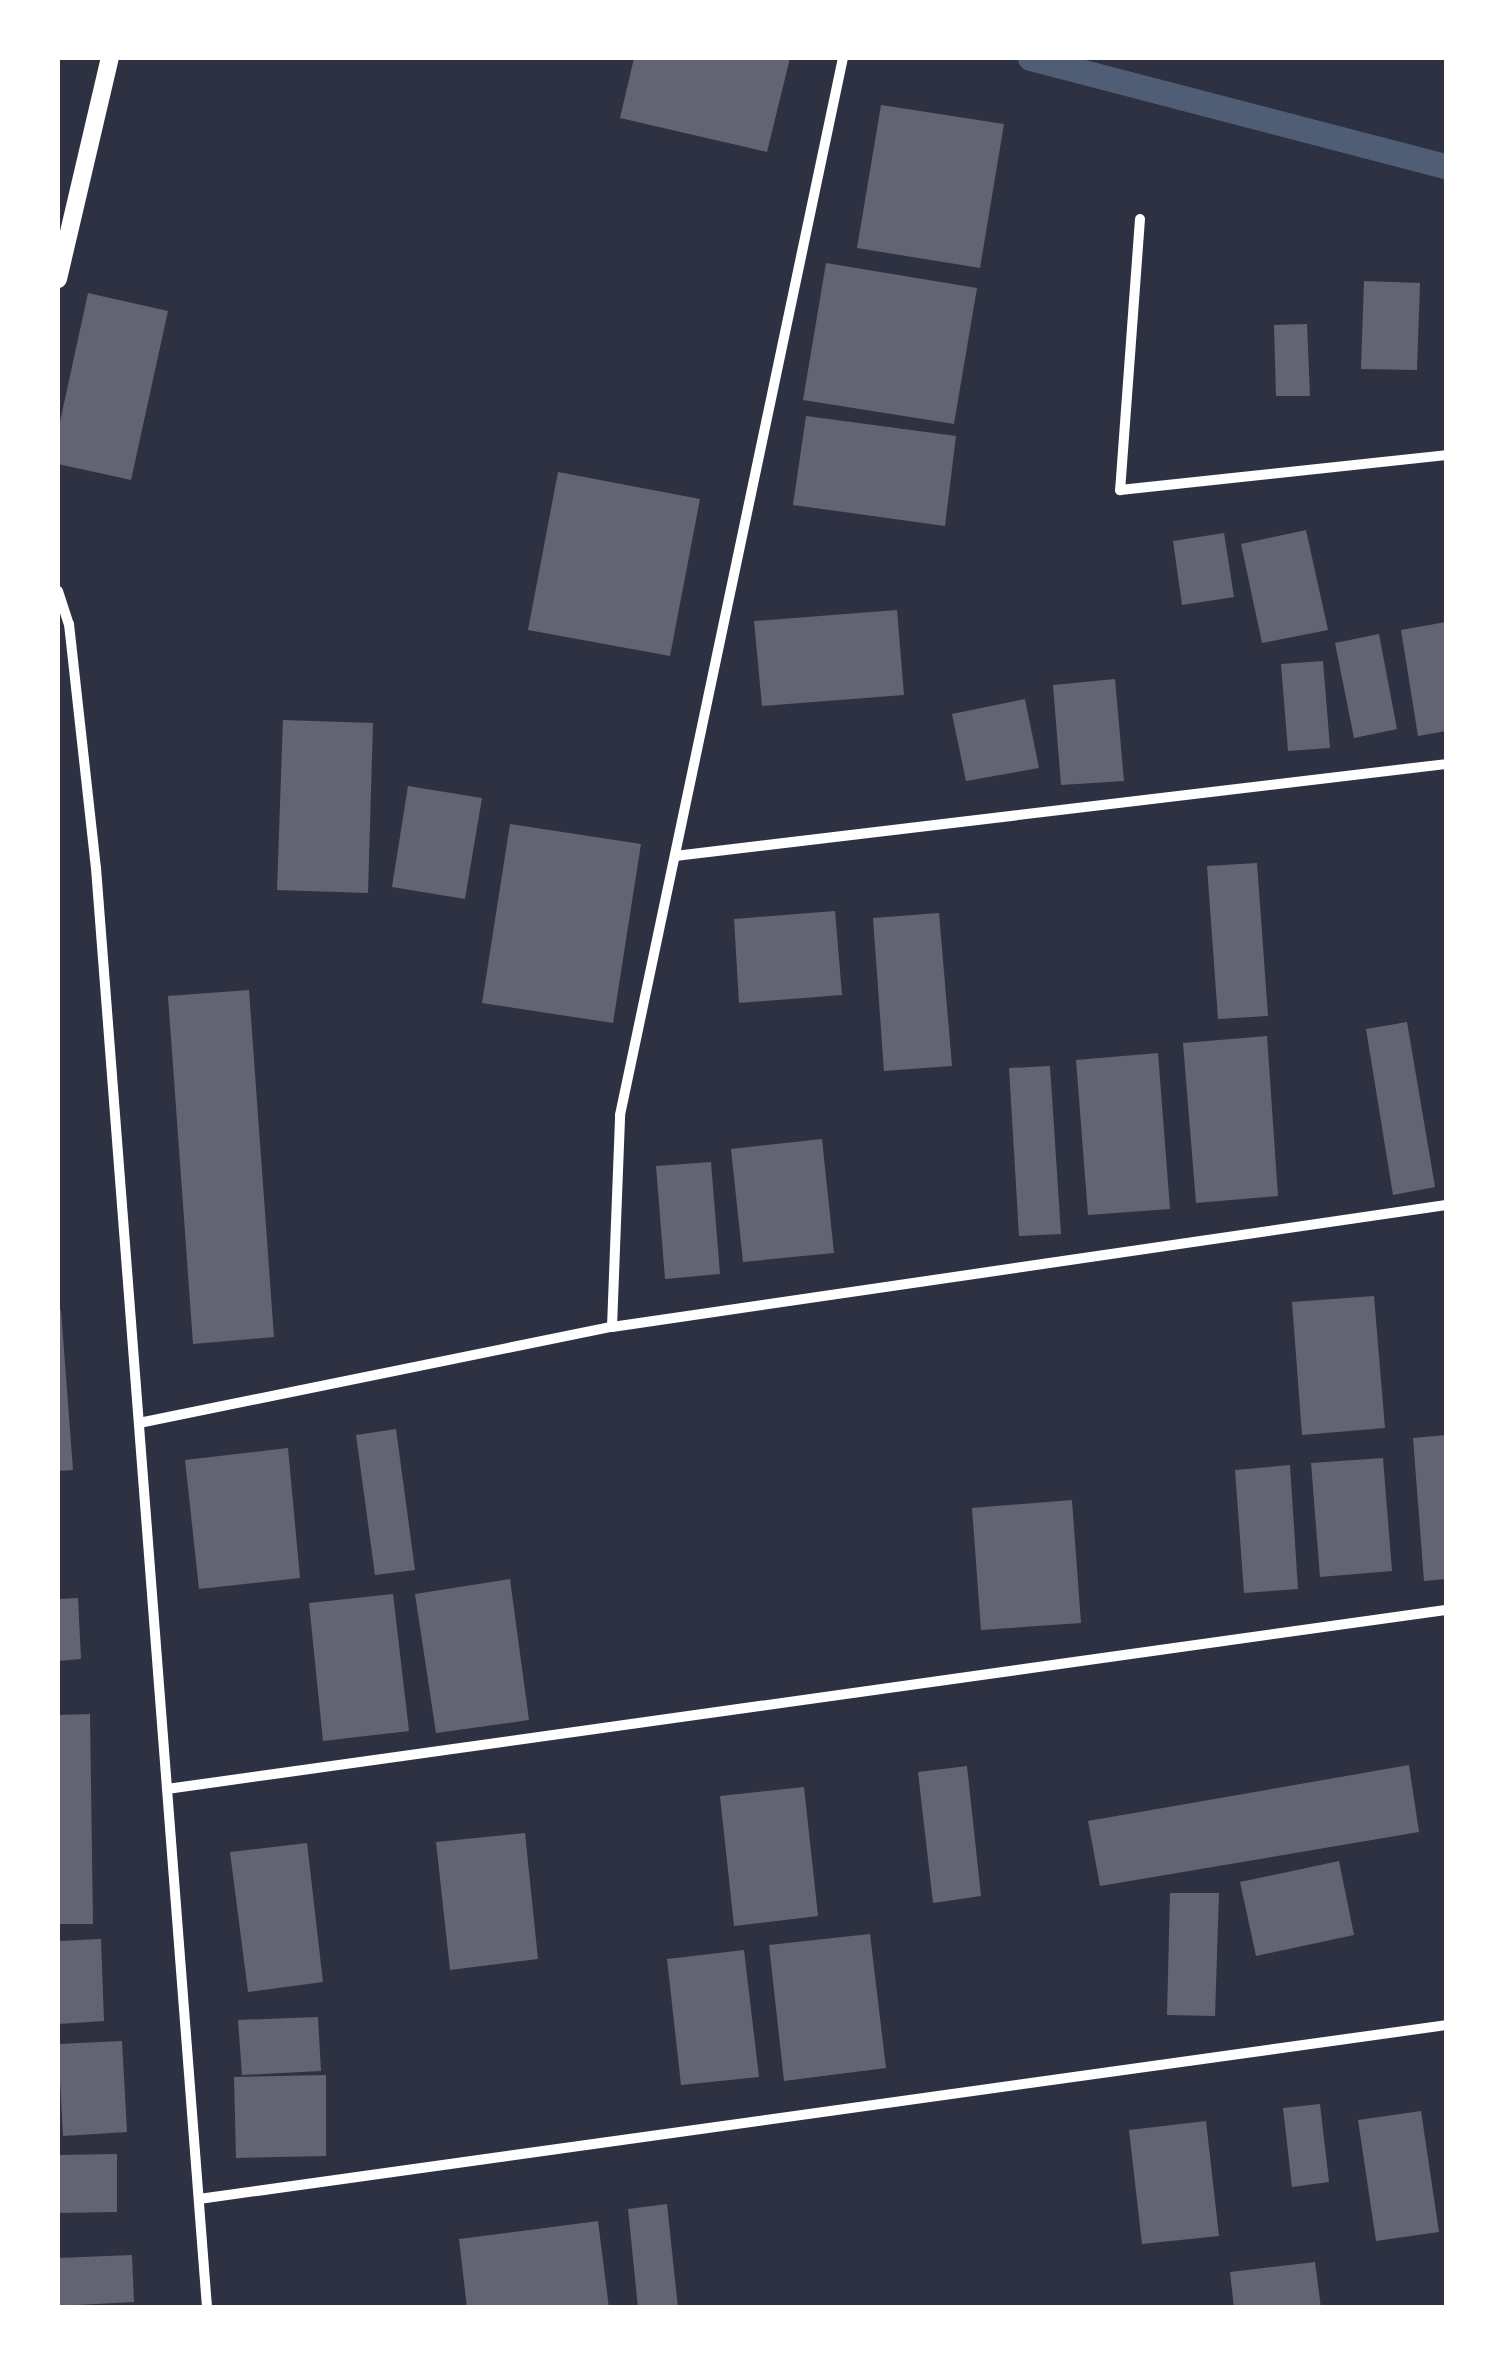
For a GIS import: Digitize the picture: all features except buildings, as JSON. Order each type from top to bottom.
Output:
[{"type":"street","points":[[58,279],[110,58]]},
{"type":"street","points":[[612,1326],[620,1115],[842,58]]},
{"type":"street","points":[[1140,219],[1120,490],[1446,455]]},
{"type":"street","points":[[58,590],[69,624],[96,868],[207,2308]]},
{"type":"street","points":[[675,856],[1446,764]]},
{"type":"street","points":[[139,1423],[612,1326],[1446,1205]]},
{"type":"street","points":[[167,1789],[1446,1610]]},
{"type":"street","points":[[198,2199],[1446,2025]]},
{"type":"waterway","points":[[1030,58],[1446,166]]}]
